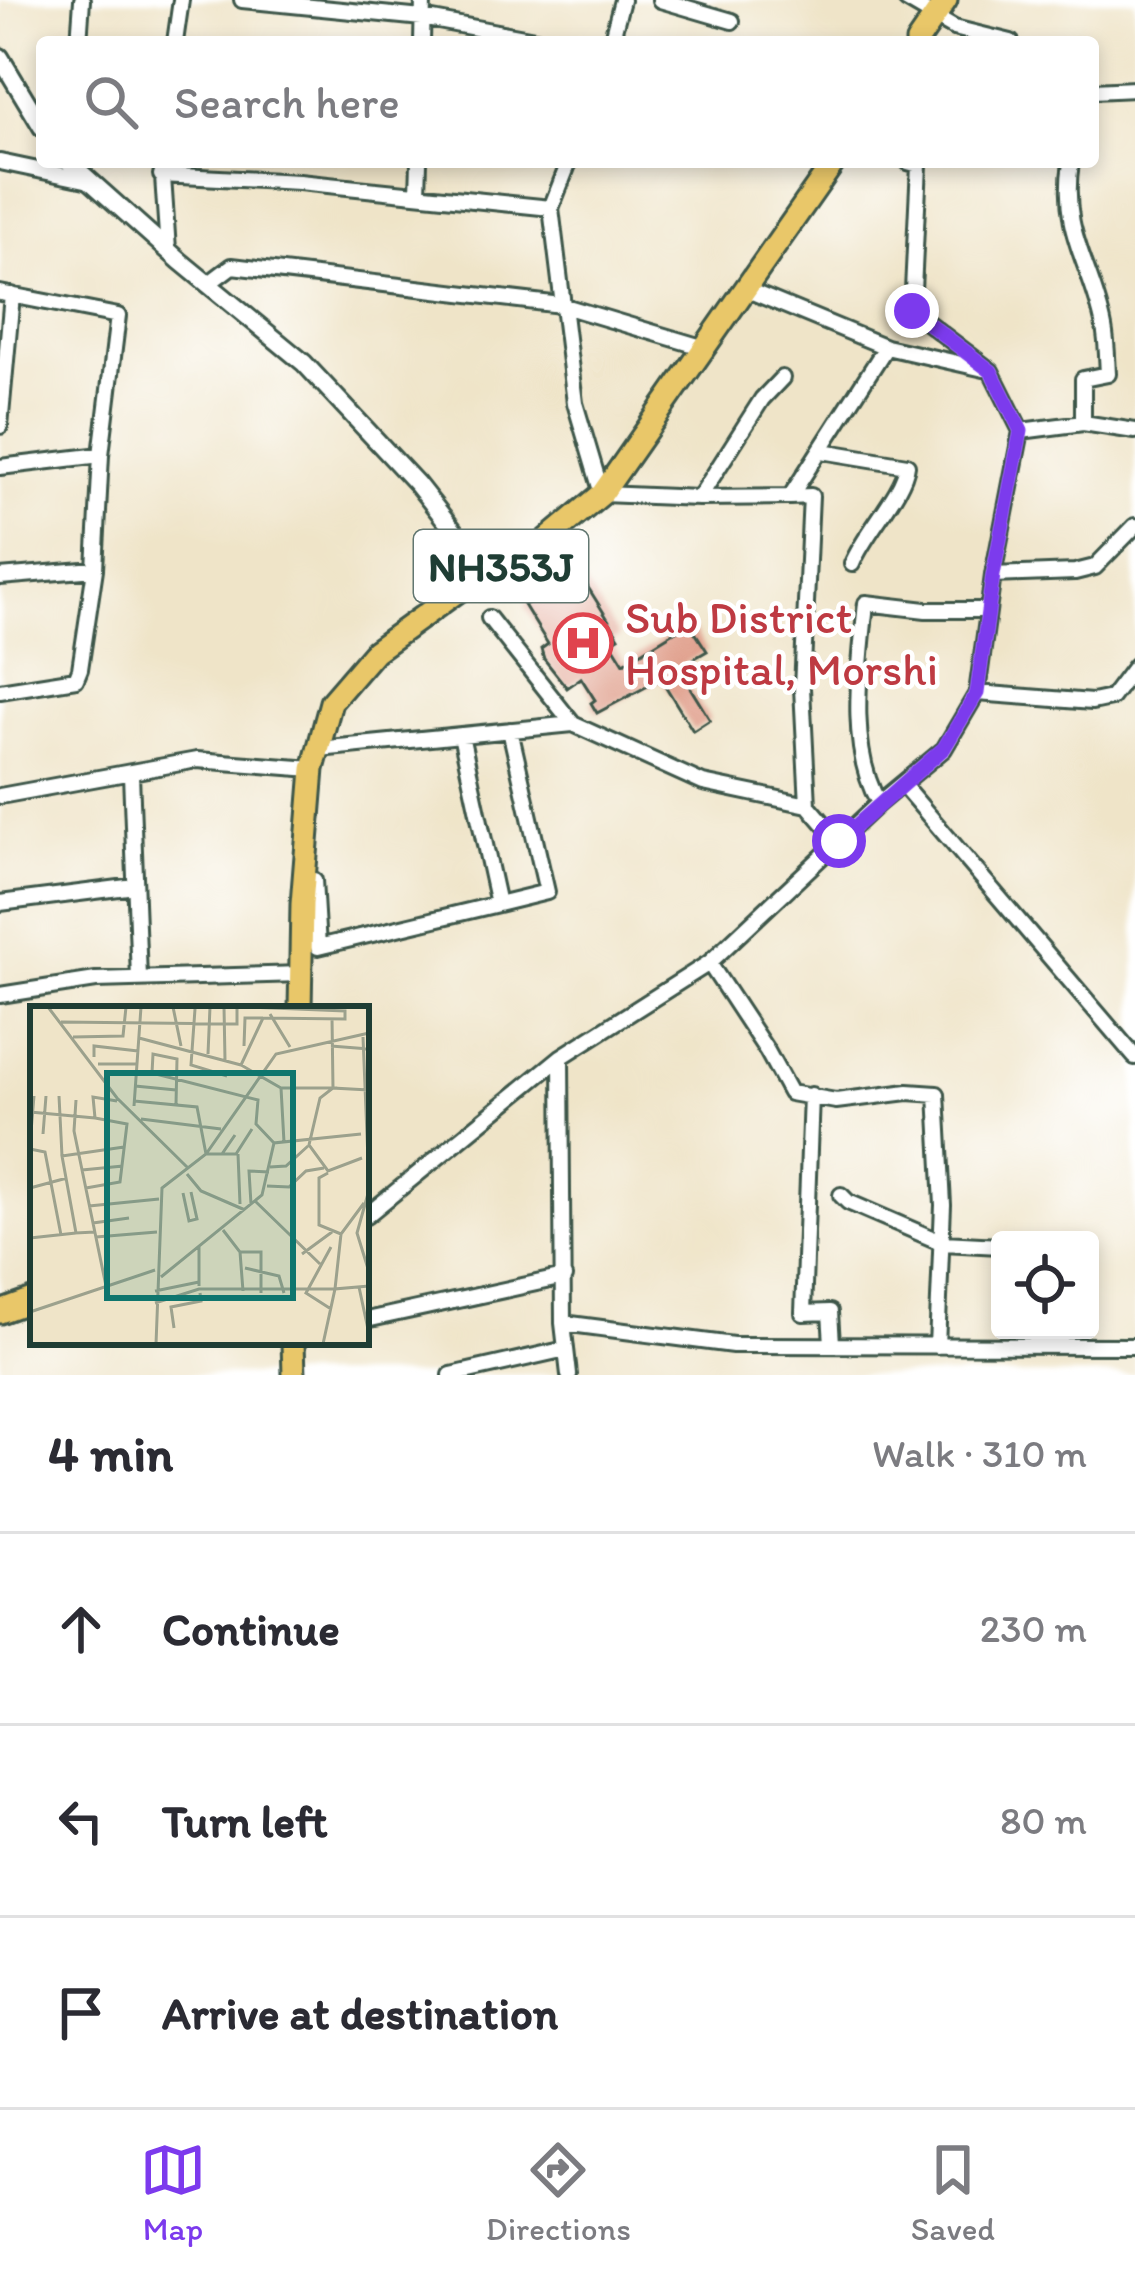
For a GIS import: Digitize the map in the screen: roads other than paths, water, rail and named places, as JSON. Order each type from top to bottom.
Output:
[{"type":"highway","points":[[920,36],[940,8]]},
{"type":"highway","name":"NH353J","points":[[300,1006],[304,878],[316,759],[332,702],[375,651],[488,574],[542,544],[602,494],[829,168]]},
{"type":"highway","points":[[0,1312],[30,1301]]},
{"type":"highway","points":[[293,1345],[294,1375]]},
{"type":"street","points":[[79,36],[82,0]]},
{"type":"street","points":[[176,36],[181,0]]},
{"type":"street","points":[[242,0],[422,18],[519,36]]},
{"type":"street","points":[[422,36],[423,0]]},
{"type":"street","points":[[612,36],[622,0]]},
{"type":"street","points":[[661,0],[731,21]]},
{"type":"street","points":[[906,0],[940,8],[954,28],[987,36]]},
{"type":"street","points":[[0,57],[36,117]]},
{"type":"street","points":[[1099,91],[1135,89]]},
{"type":"street","points":[[0,162],[91,182]]},
{"type":"street","points":[[76,168],[304,363],[417,484],[488,574]]},
{"type":"street","points":[[168,250],[161,168],[551,208]]},
{"type":"street","points":[[418,193],[419,168]]},
{"type":"street","points":[[566,168],[551,208],[561,304],[575,403],[602,494],[812,496],[802,688],[808,805]]},
{"type":"street","points":[[369,1214],[561,1057],[709,963],[944,748],[977,693],[993,575],[1021,431],[991,371],[912,311],[919,168]]},
{"type":"street","points":[[1070,168],[1067,188],[1076,247],[1104,325],[1108,374],[1083,379],[1082,423]]},
{"type":"street","points":[[208,284],[232,266],[561,304],[705,348]]},
{"type":"street","points":[[746,290],[886,347],[991,371]]},
{"type":"street","points":[[0,426],[6,294],[118,316],[101,455],[95,569],[76,679],[0,691]]},
{"type":"street","points":[[790,497],[886,347]]},
{"type":"street","points":[[699,498],[762,399],[782,378]]},
{"type":"street","points":[[1021,431],[1082,423],[1135,431]]},
{"type":"street","points":[[822,451],[907,465],[905,482],[861,542],[852,564]]},
{"type":"street","points":[[0,467],[101,455]]},
{"type":"street","points":[[993,575],[1095,567],[1135,526]]},
{"type":"street","points":[[0,577],[95,569]]},
{"type":"street","points":[[879,803],[867,783],[859,723],[866,603],[988,610]]},
{"type":"street","points":[[489,618],[573,724],[703,783],[808,805],[839,841]]},
{"type":"street","points":[[977,693],[1092,702],[1111,698],[1135,666]]},
{"type":"street","points":[[0,796],[197,760],[316,759],[461,735],[573,724]]},
{"type":"street","points":[[304,878],[314,880],[318,946],[547,892],[510,730]]},
{"type":"street","points":[[461,735],[499,904]]},
{"type":"street","points":[[131,775],[139,978]]},
{"type":"street","points":[[903,785],[1135,1057]]},
{"type":"street","points":[[0,903],[135,886]]},
{"type":"street","points":[[709,963],[790,1094],[836,1101],[908,1092],[937,1094],[943,1244],[937,1346]]},
{"type":"street","points":[[0,994],[96,980],[302,974]]},
{"type":"street","points":[[561,1057],[563,1323],[569,1375]]},
{"type":"street","points":[[812,1096],[803,1313],[830,1312],[832,1343]]},
{"type":"street","points":[[841,1195],[943,1244],[991,1246]]},
{"type":"street","points":[[369,1319],[564,1276]]},
{"type":"street","points":[[563,1323],[733,1345],[937,1346],[1060,1339]]},
{"type":"street","points":[[1082,1339],[1135,1346]]},
{"type":"street","points":[[452,1375],[566,1349]]},
{"type":"place","name":"Sub District Hospital, Morshi","points":[[583,643]]}]
